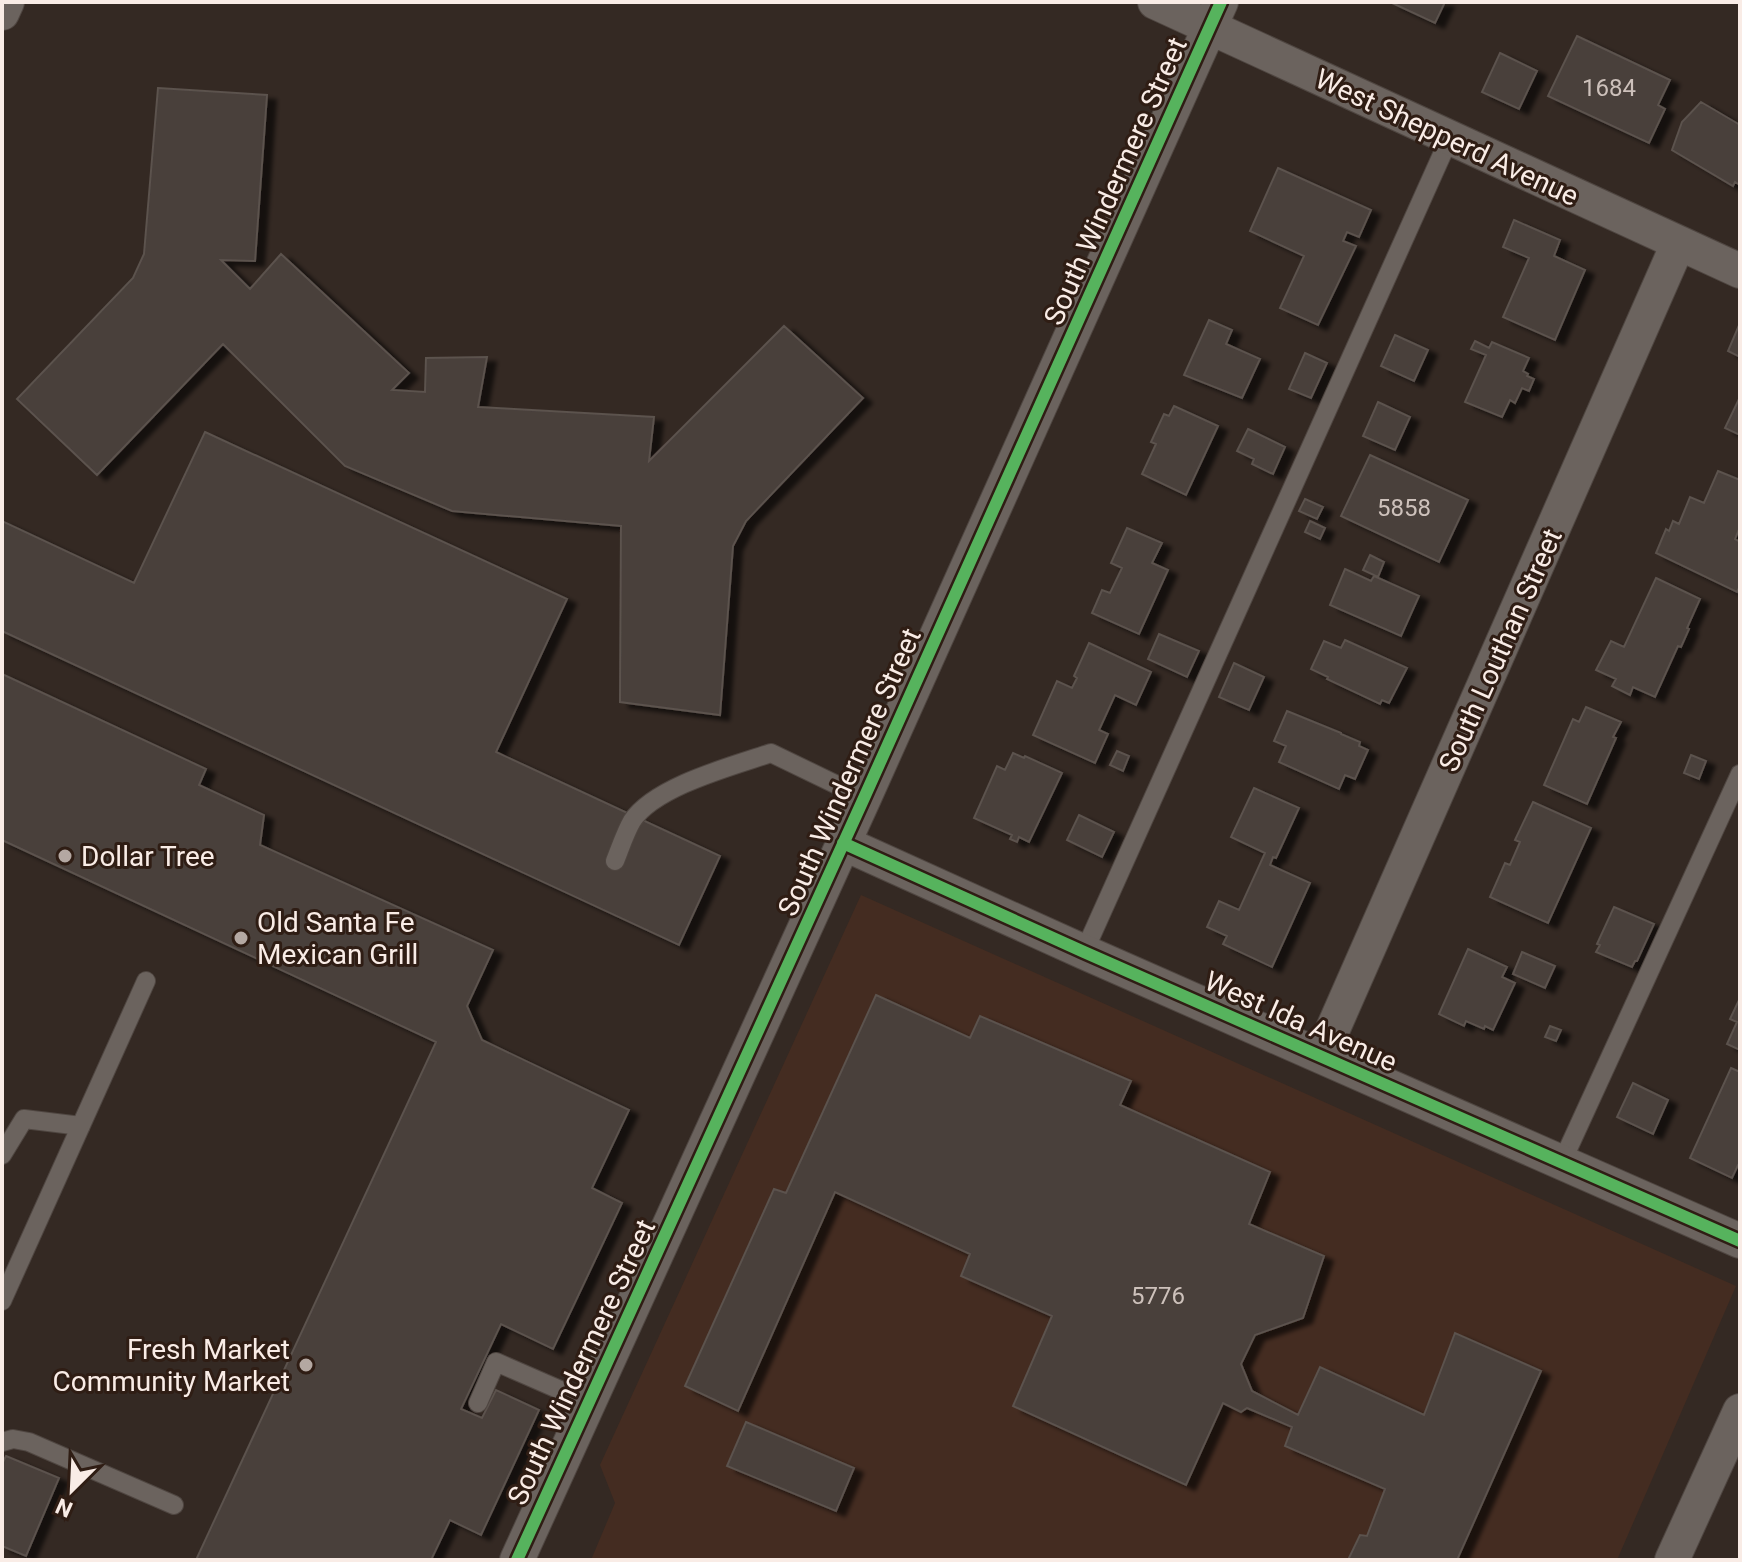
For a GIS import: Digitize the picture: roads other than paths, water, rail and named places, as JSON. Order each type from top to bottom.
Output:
[{"type":"street","points":[[2,12],[7,2]]},
{"type":"street","name":"West Shepperd Avenue","points":[[1155,2],[1216,14],[1449,139],[1740,271]]},
{"type":"street","name":"South Windermere Street","points":[[517,1560],[1216,14]]},
{"type":"street","name":"South Louthan Street","points":[[1321,1056],[1678,244]]},
{"type":"street","name":"West Ida Avenue","points":[[843,843],[1740,1241]]},
{"type":"street","points":[[1672,1560],[1740,1411]]},
{"type":"lane","points":[[1084,952],[1449,139]]},
{"type":"lane","points":[[615,861],[633,820],[654,800],[705,775],[771,753],[864,798]]},
{"type":"lane","points":[[1562,1162],[1740,774]]},
{"type":"lane","points":[[2,1301],[146,981]]},
{"type":"lane","points":[[2,1155],[24,1119],[81,1126]]},
{"type":"lane","points":[[2,1261],[12,1278]]},
{"type":"lane","points":[[478,1403],[496,1362],[590,1403]]},
{"type":"lane","points":[[2,1442],[13,1439],[29,1442],[174,1505]]},
{"type":"place","name":"Dollar Tree","points":[[65,856]]},
{"type":"place","name":"Old Santa Fe Mexican Grill","points":[[241,938]]},
{"type":"place","name":"Fresh Market Community Market","points":[[306,1365]]}]
